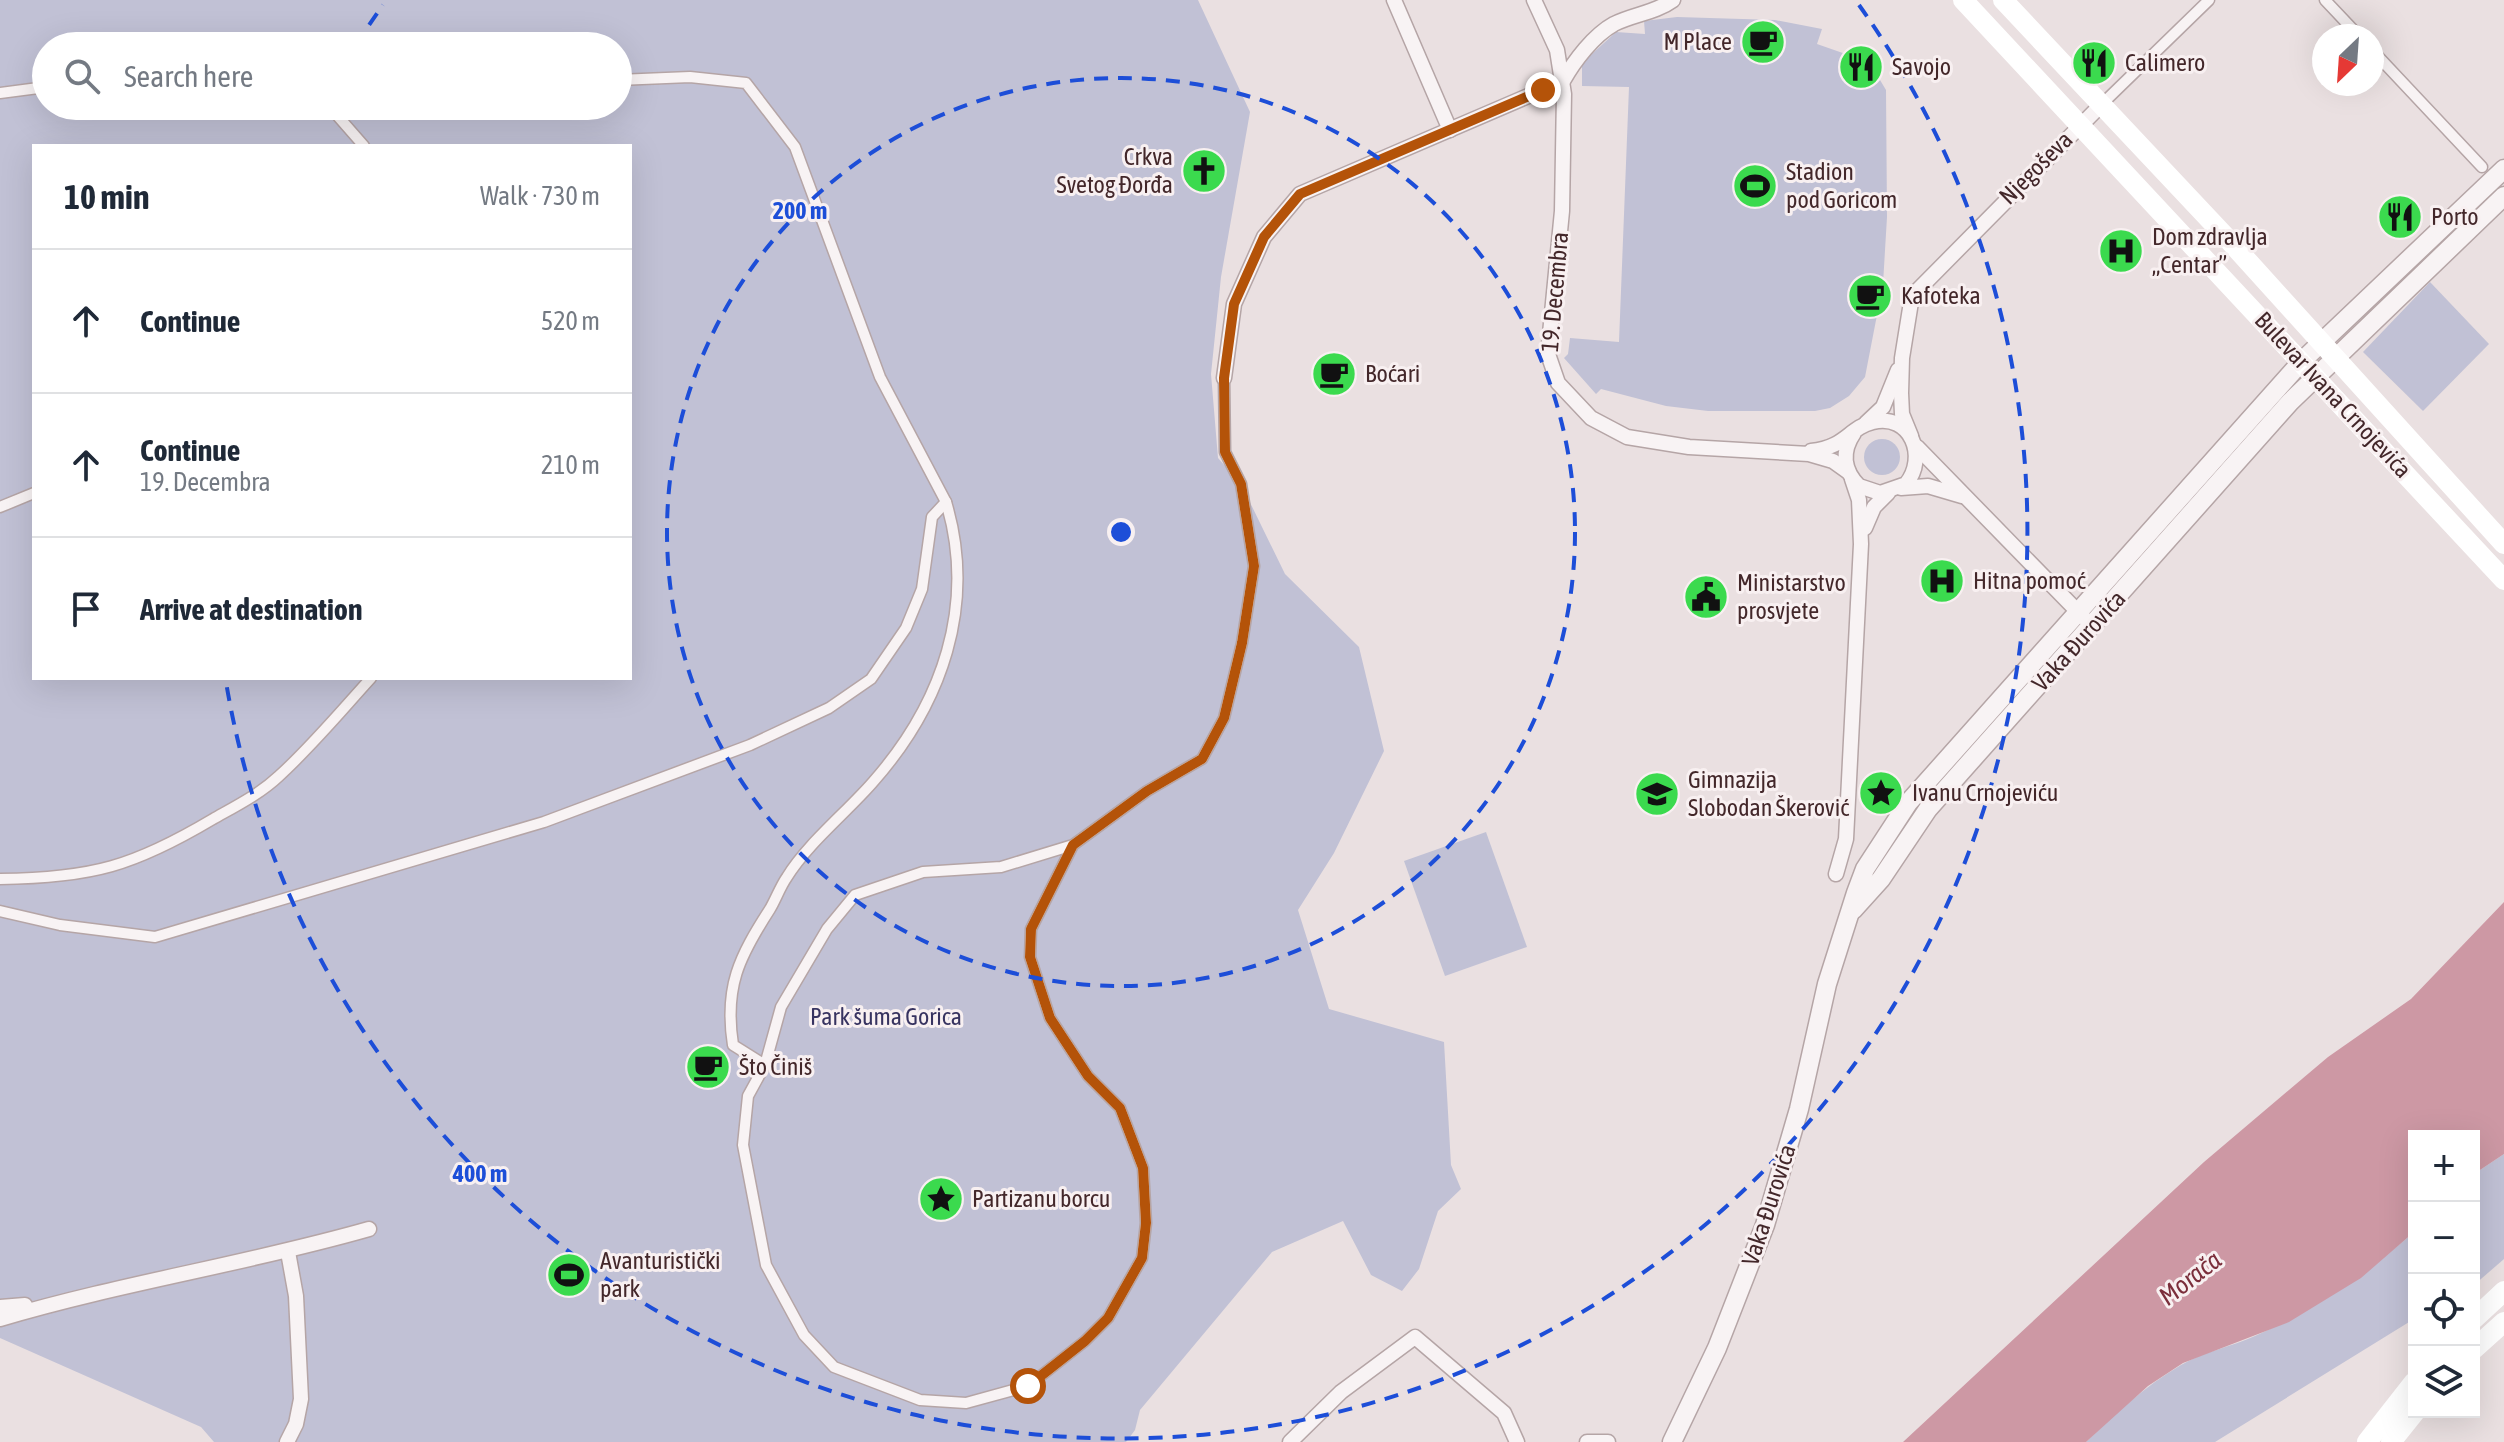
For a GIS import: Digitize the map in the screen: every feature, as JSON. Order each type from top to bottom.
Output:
[{"type":"main road","name":"Bulevar Ivana Crnojevića","points":[[1963,0],[2504,580]]},
{"type":"main road","name":"Bulevar Ivana Crnojevića","points":[[2003,0],[2504,544]]},
{"type":"main road","points":[[2480,1313],[2504,1291]]},
{"type":"main road","points":[[2477,1346],[2504,1322]]},
{"type":"main road","points":[[2367,1442],[2408,1390]]},
{"type":"main road","points":[[2391,1442],[2410,1418]]},
{"type":"street","points":[[1394,0],[1450,130]]},
{"type":"street","name":"19. Decembra","points":[[1534,0],[1557,50],[1563,81],[1562,211],[1548,354],[1558,383],[1591,418],[1627,437],[1689,447],[1799,453],[1825,458],[1850,475]]},
{"type":"street","points":[[1073,845],[1031,929],[1030,957],[1050,1018],[1088,1076],[1120,1108],[1143,1168],[1146,1223],[1142,1258],[1108,1318],[1028,1386],[966,1403],[920,1400],[834,1367],[804,1335],[766,1265],[743,1145],[748,1096],[765,1065],[781,1007],[827,929],[855,895],[923,872],[1001,867],[1073,845],[1147,791],[1202,759],[1224,718],[1242,643],[1254,566],[1241,484],[1225,452],[1224,378],[1234,304],[1264,237],[1300,194],[1563,81],[1580,56],[1613,25],[1661,9],[1673,0]]},
{"type":"street","name":"Njegoševa","points":[[1902,358],[1909,303],[1916,289],[2209,0]]},
{"type":"street","points":[[2325,0],[2348,24]]},
{"type":"street","points":[[2308,369],[2498,181],[2384,62]]},
{"type":"street","points":[[632,79],[690,77],[746,83],[795,147],[880,377],[946,502],[955,534],[951,649],[939,680],[922,713],[876,779],[788,875],[737,969],[727,1011],[733,1045],[765,1065]]},
{"type":"street","points":[[0,93],[32,89]]},
{"type":"street","points":[[341,120],[362,144]]},
{"type":"street","points":[[1836,874],[1846,839],[1861,544],[1859,500],[1845,453],[1858,429],[1883,407],[1902,358]]},
{"type":"street","points":[[1861,544],[1871,512],[1915,471],[1918,457],[1902,410],[1902,358]]},
{"type":"street","name":"Vaka Đurovića","points":[[1672,1442],[1717,1348],[1765,1225],[1799,1109],[1827,984],[1865,869],[1908,803],[2078,612],[2308,369]]},
{"type":"street","name":"Vaka Đurovića","points":[[1851,913],[1881,879],[1928,809],[2093,625],[2308,369]]},
{"type":"street","points":[[1858,429],[1888,421],[1913,440]]},
{"type":"street","name":"19. Decembra","points":[[1799,453],[1833,448],[1858,429]]},
{"type":"street","name":"Vaka Đurovića","points":[[1913,440],[1963,496],[2078,612]]},
{"type":"street","points":[[1850,475],[1866,490],[1893,491],[1921,485],[1963,496]]},
{"type":"street","points":[[0,507],[32,494]]},
{"type":"street","points":[[0,911],[60,925],[155,937],[544,822],[750,745],[829,708],[871,679],[906,628],[922,589],[932,517],[946,502]]},
{"type":"street","points":[[2078,612],[2093,625]]},
{"type":"street","points":[[0,879],[60,876],[121,866],[193,831],[247,800],[278,777],[369,680]]},
{"type":"street","points":[[0,1319],[53,1303],[288,1252],[369,1229]]},
{"type":"street","points":[[287,1442],[296,1424],[301,1399],[296,1296],[288,1252]]},
{"type":"street","points":[[0,1307],[53,1303]]},
{"type":"street","points":[[1290,1442],[1341,1392],[1415,1337],[1504,1413],[1517,1442]]},
{"type":"street","points":[[1587,1442],[1608,1442]]},
{"type":"green space","name":"Park šuma Gorica","points":[[0,0],[1198,0],[1250,112],[1221,277],[1211,374],[1218,458],[1241,484],[1285,574],[1359,647],[1384,751],[1334,853],[1298,910],[1329,1009],[1444,1042],[1451,1165],[1461,1189],[1438,1211],[1419,1269],[1402,1291],[1371,1275],[1343,1221],[1272,1252],[1140,1410],[1135,1430],[1126,1442],[214,1442],[201,1427],[0,1338]]},
{"type":"green space","name":"Stadion pod Goricom","points":[[1677,17],[1775,20],[1822,29],[1817,44],[1857,58],[1874,70],[1886,90],[1887,217],[1883,284],[1865,377],[1849,396],[1830,408],[1815,411],[1708,411],[1666,406],[1601,389],[1596,394],[1564,358],[1568,354],[1570,338],[1619,342],[1629,87],[1582,86],[1582,63],[1616,32],[1645,34],[1644,21]]},
{"type":"green space","points":[[2430,282],[2489,344],[2423,411],[2363,352]]},
{"type":"green space","points":[[1882,439],[1895,444],[1900,457],[1895,470],[1882,475],[1869,470],[1864,457],[1869,444]]},
{"type":"green space","points":[[1486,832],[1527,947],[1445,976],[1404,861]]},
{"type":"green space","points":[[2504,1154],[2504,1259],[2480,1280],[2480,1202],[2480,1170]]},
{"type":"green space","points":[[2408,1237],[2408,1323],[2215,1442],[2086,1442],[2131,1400],[2168,1373],[2190,1360],[2255,1336],[2298,1315],[2377,1262]]},
{"type":"water","name":"Morača","points":[[2504,902],[2504,1154],[2480,1170],[2480,1130],[2408,1130],[2408,1237],[2361,1278],[2289,1322],[2183,1363],[2148,1386],[2086,1442],[1903,1442],[2204,1162],[2328,1057],[2411,999]]},
{"type":"place","name":"M Place","points":[[1763,42]]},
{"type":"place","name":"Calimero","points":[[2094,63]]},
{"type":"place","name":"Savojo","points":[[1861,67]]},
{"type":"place","name":"Crkva Svetog Đorđa","points":[[1204,171]]},
{"type":"place","name":"Stadion pod Goricom","points":[[1755,186]]},
{"type":"place","name":"Porto","points":[[2400,217]]},
{"type":"place","name":"Dom zdravlja „Centar”","points":[[2121,251]]},
{"type":"place","name":"Kafoteka","points":[[1870,296]]},
{"type":"place","name":"Boćari","points":[[1334,374]]},
{"type":"place","name":"Hitna pomoć","points":[[1942,581]]},
{"type":"place","name":"Ministarstvo prosvjete","points":[[1706,597]]},
{"type":"place","name":"Ivanu Crnojeviću","points":[[1881,793]]},
{"type":"place","name":"Gimnazija Slobodan Škerović","points":[[1657,794]]},
{"type":"place","name":"Što Činiš","points":[[708,1067]]},
{"type":"place","name":"Partizanu borcu","points":[[941,1199]]},
{"type":"place","name":"Avanturistički park","points":[[569,1275]]},
{"type":"route","points":[[1028,1386],[1057,1365],[1108,1318],[1142,1258],[1146,1223],[1143,1168],[1120,1108],[1088,1076],[1050,1018],[1030,957],[1031,929],[1073,845],[1147,791],[1202,759],[1215,740],[1224,718],[1242,643],[1254,566],[1241,484],[1225,452],[1224,378],[1234,304],[1264,237],[1300,194],[1543,90]]}]
